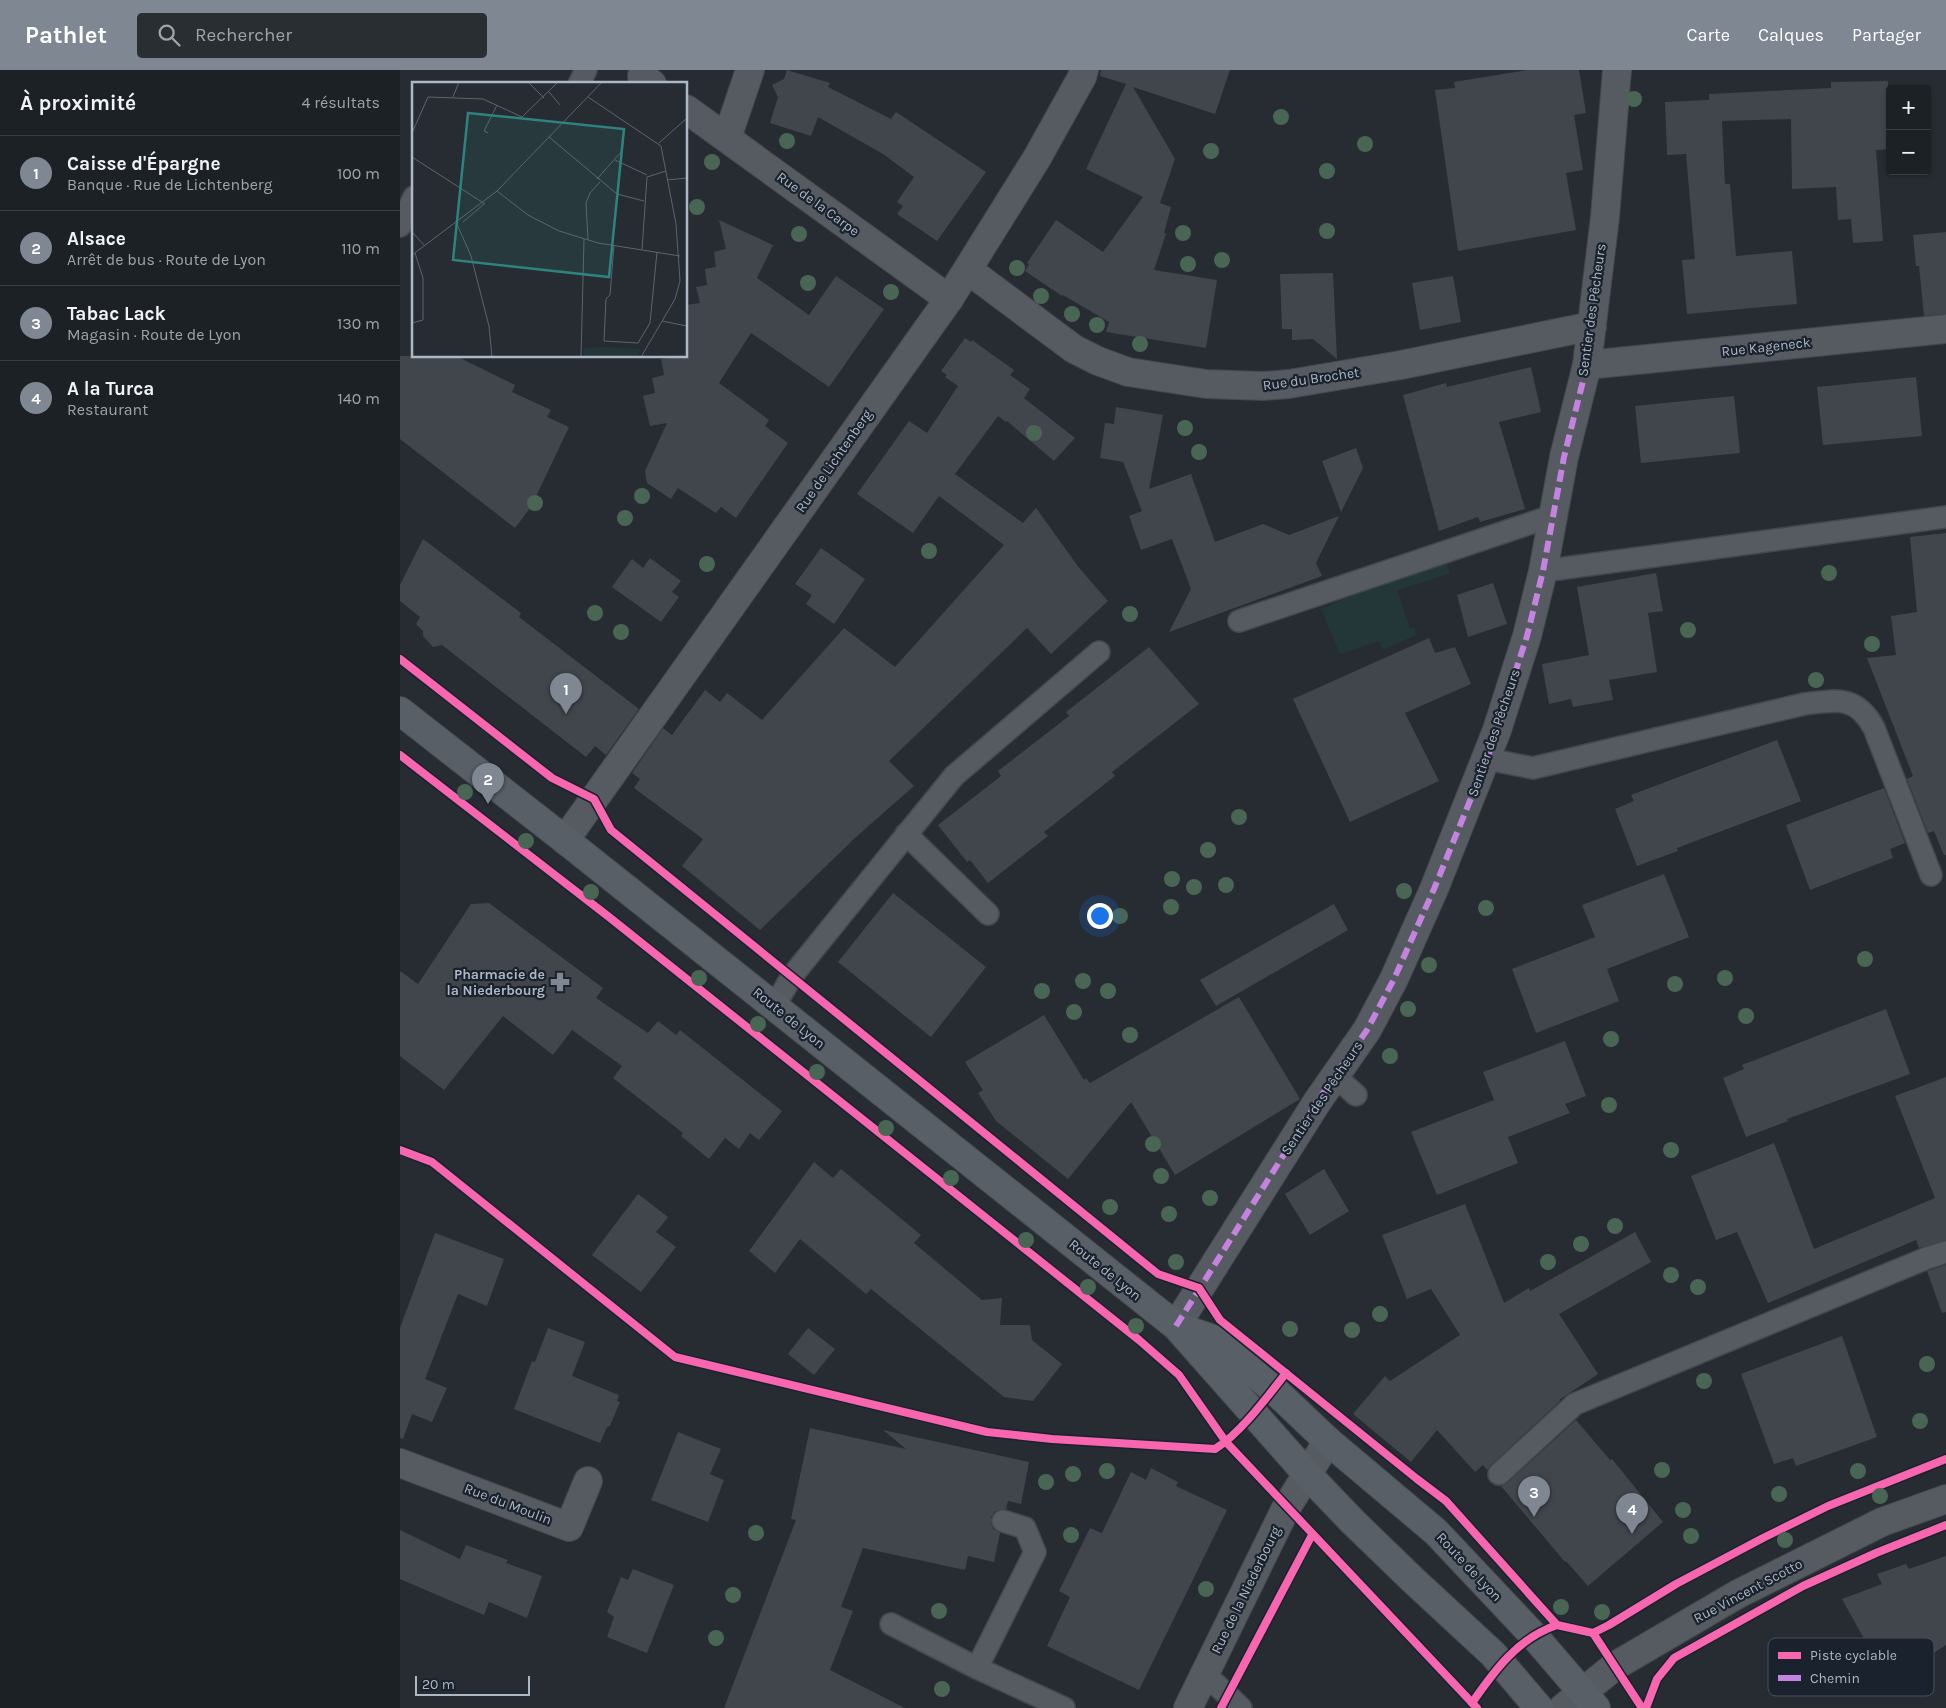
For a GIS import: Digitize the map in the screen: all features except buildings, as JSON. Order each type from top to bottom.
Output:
[{"type":"main road","name":"Route de Lyon","points":[[400,711],[1176,1326],[1307,1474],[1380,1548],[1493,1654],[1539,1708]]},
{"type":"main road","name":"Route de Lyon","points":[[1176,1326],[1214,1339],[1436,1532],[1534,1636],[1580,1702]]},
{"type":"street","points":[[727,138],[750,70]]},
{"type":"street","name":"Rue de Lichtenberg","points":[[565,840],[949,299],[1037,158],[1082,77],[1084,70]]},
{"type":"street","name":"Sentier des Pêcheurs","points":[[1176,1326],[1317,1102],[1367,1030],[1394,980],[1434,890],[1487,759],[1527,636],[1543,571],[1552,516],[1570,431],[1587,365],[1605,217],[1617,70]]},
{"type":"street","name":"Rue de la Carpe","points":[[688,109],[949,299]]},
{"type":"street","name":"Rue du Brochet","points":[[968,270],[1074,349],[1098,361],[1128,372],[1206,384],[1263,386],[1289,384],[1401,365],[1592,326]]},
{"type":"street","name":"Rue Kageneck","points":[[1587,365],[1946,329]]},
{"type":"street","points":[[1307,1474],[1328,1440]]},
{"type":"street","name":"Rue du Moulin","points":[[400,1463],[570,1528],[588,1481]]},
{"type":"street","name":"Rue de la Niederbourg","points":[[1188,1708],[1286,1508],[1307,1474]]},
{"type":"street","name":"Rue Vincent Scotto","points":[[1580,1702],[1615,1666],[1738,1594],[1882,1522],[1946,1499]]},
{"type":"lane","points":[[580,82],[586,70]]},
{"type":"lane","points":[[400,226],[412,201]]},
{"type":"lane","points":[[1240,620],[1552,516]]},
{"type":"lane","points":[[1543,571],[1946,517]]},
{"type":"lane","points":[[774,1007],[792,976],[954,776],[1100,652]]},
{"type":"lane","points":[[1487,759],[1533,768],[1804,704],[1849,703],[1859,707],[1874,728],[1931,875]]},
{"type":"lane","points":[[906,834],[988,914]]},
{"type":"lane","points":[[1336,1077],[1356,1095]]},
{"type":"lane","points":[[1500,1474],[1575,1404],[1927,1258],[1946,1252]]},
{"type":"lane","points":[[977,1668],[1035,1552],[1024,1528],[1003,1521]]},
{"type":"lane","points":[[891,1624],[977,1668],[1064,1708]]},
{"type":"lane","points":[[1205,1674],[1241,1708]]},
{"type":"shaded area","points":[[1446,559],[1450,574],[1397,590],[1410,628],[1414,627],[1416,635],[1383,650],[1379,641],[1340,654],[1321,609],[1392,577]]},
{"type":"marked path","points":[[1176,1326],[1317,1102],[1367,1030],[1394,979],[1434,889],[1487,759],[1527,636],[1543,571],[1564,457],[1587,365]]},
{"type":"cycle path","points":[[400,659],[552,778],[594,799],[611,830],[1158,1274],[1199,1288],[1220,1320],[1446,1501],[1557,1625],[1593,1633],[1676,1584],[1763,1538],[1828,1506],[1946,1459]]},
{"type":"cycle path","points":[[400,755],[609,917],[1139,1340],[1179,1375],[1226,1442],[1477,1708]]},
{"type":"cycle path","points":[[400,1150],[432,1162],[675,1357],[987,1432],[1052,1439],[1215,1449],[1244,1424],[1286,1373]]},
{"type":"cycle path","points":[[1646,1708],[1657,1679],[1674,1658],[1803,1586],[1876,1553],[1946,1525]]},
{"type":"cycle path","points":[[1221,1708],[1312,1535]]},
{"type":"cycle path","points":[[1472,1703],[1508,1657],[1530,1638],[1557,1625]]},
{"type":"cycle path","points":[[1593,1633],[1642,1708]]},
{"type":"place","name":"Caisse d'Épargne","points":[[566,714]]},
{"type":"place","name":"Alsace","points":[[488,804]]},
{"type":"place","name":"Pharmacie de la Niederbourg","points":[[560,982]]},
{"type":"place","name":"Tabac Lack","points":[[1534,1517]]},
{"type":"place","name":"A la Turca","points":[[1632,1534]]}]
